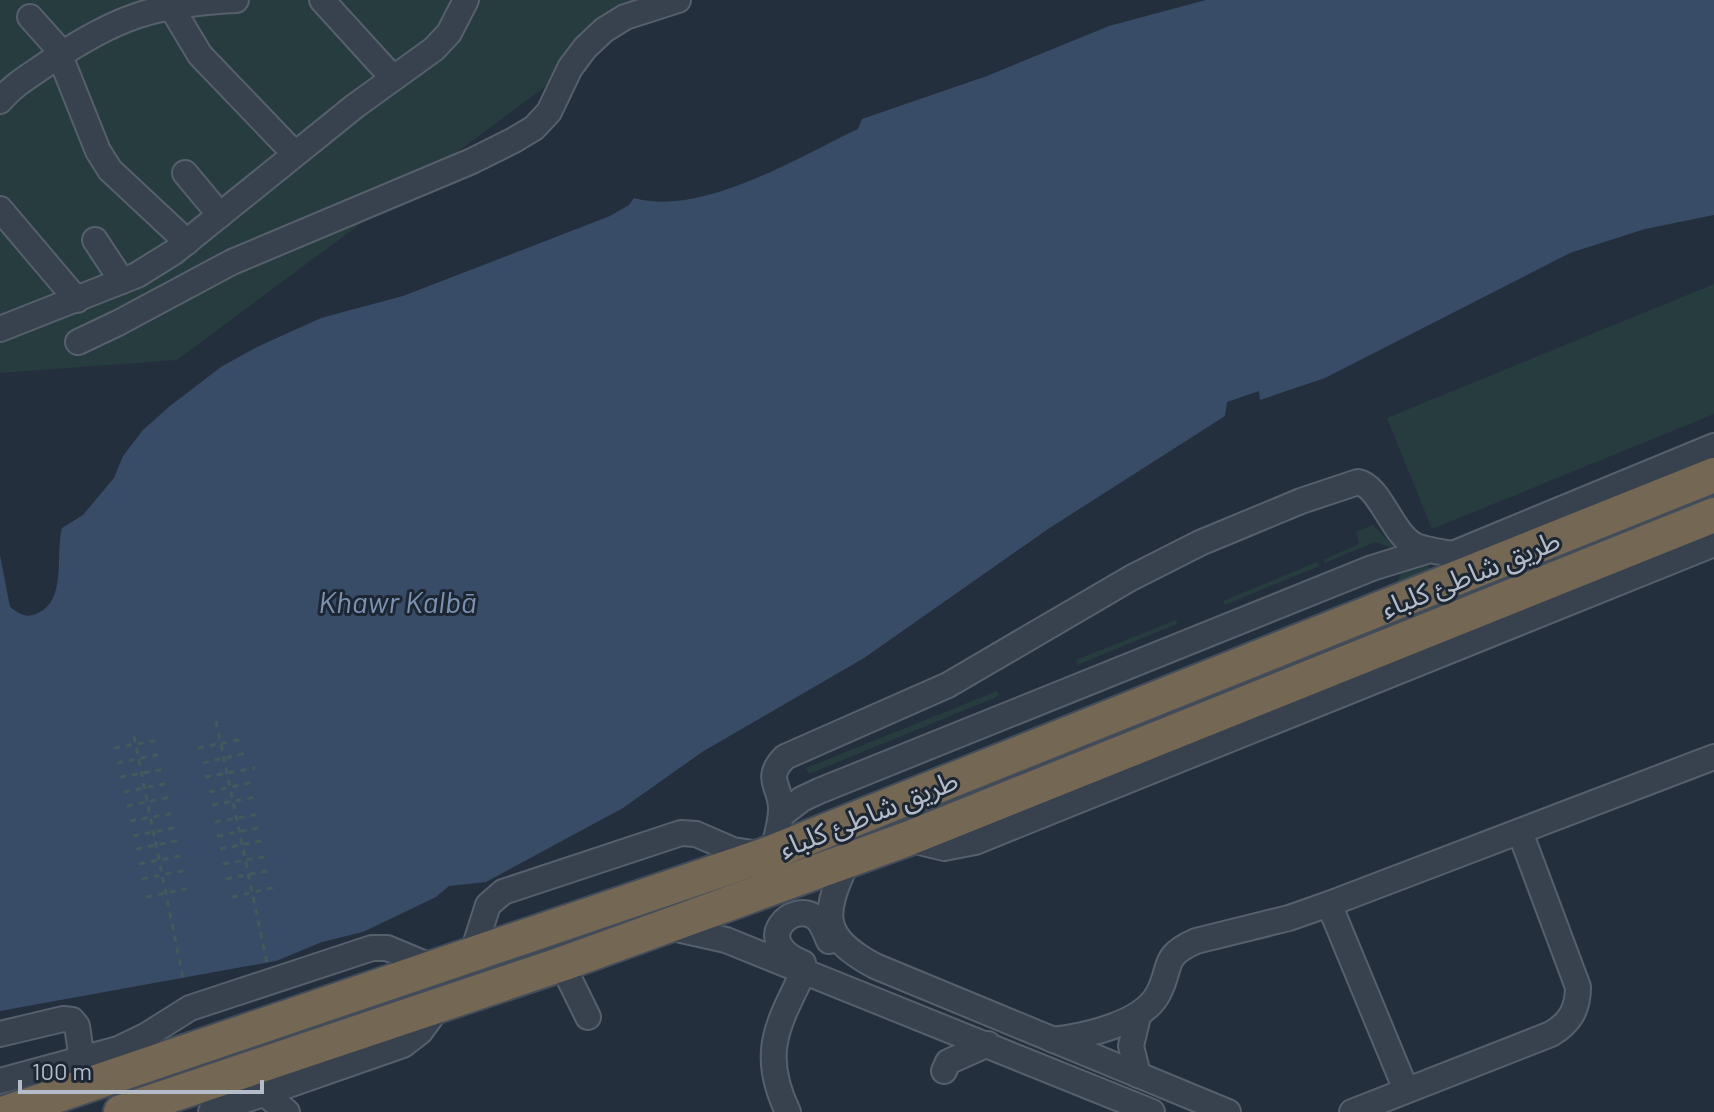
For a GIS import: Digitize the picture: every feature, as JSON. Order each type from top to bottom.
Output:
[{"type":"highway","name":"طريق شاطئ كلباء","points":[[8,1112],[769,853],[1714,475]]},
{"type":"highway","points":[[1671,532],[1691,512],[1714,497]]},
{"type":"highway","name":"طريق شاطئ كلباء","points":[[121,1112],[562,964],[847,862],[1714,515]]},
{"type":"highway","points":[[309,1049],[315,1031],[324,1023],[380,1004],[435,968]]},
{"type":"street","points":[[0,101],[18,84],[60,55],[114,23],[169,2],[236,0]]},
{"type":"street","points":[[322,0],[393,78]]},
{"type":"street","points":[[0,329],[77,300],[156,264],[294,153],[442,42],[466,0]]},
{"type":"street","points":[[78,342],[232,262],[472,161],[514,140],[534,128],[549,112],[570,68],[604,30],[625,17],[678,0]]},
{"type":"street","points":[[169,2],[200,55],[294,153]]},
{"type":"street","points":[[30,17],[53,41],[104,161],[117,179],[187,242]]},
{"type":"street","points":[[185,173],[220,215]]},
{"type":"street","points":[[0,209],[77,300]]},
{"type":"street","points":[[95,240],[122,281]]},
{"type":"street","points":[[1455,553],[1714,446]]},
{"type":"street","points":[[472,955],[492,900],[503,892],[681,833],[696,834],[733,850],[769,853],[781,815],[773,778],[775,769],[785,757],[948,685],[1131,578],[1250,521],[1358,482],[1369,486],[1403,537],[1414,545],[1500,561]]},
{"type":"street","points":[[907,839],[944,848],[975,842],[1714,544]]},
{"type":"street","points":[[781,815],[802,799],[841,782],[1372,568],[1430,550]]},
{"type":"street","points":[[1053,1040],[1138,1016],[1155,998],[1169,960],[1196,941],[1289,918],[1329,904],[1714,757]]},
{"type":"street","points":[[1359,1110],[1551,1034],[1569,1020],[1575,1010],[1578,999],[1574,976],[1520,832]]},
{"type":"street","points":[[847,862],[832,894],[830,916],[832,927],[844,946],[875,966],[1228,1112]]},
{"type":"street","points":[[1329,904],[1406,1090]]},
{"type":"street","points":[[843,986],[781,950],[778,931],[786,920],[797,914],[810,914],[820,922],[831,943],[843,955],[858,963],[875,966]]},
{"type":"street","points":[[666,927],[726,940],[1152,1112]]},
{"type":"street","points":[[0,1081],[134,1043],[190,1008],[372,948],[387,948],[435,968]]},
{"type":"street","points":[[562,964],[588,1017]]},
{"type":"street","points":[[788,1112],[777,1088],[772,1056],[778,1023],[803,973]]},
{"type":"street","points":[[211,1112],[403,1045],[420,1032],[439,1006]]},
{"type":"street","points":[[1138,1016],[1131,1046],[1138,1075]]},
{"type":"street","points":[[0,1034],[63,1019],[72,1020],[77,1026],[82,1059]]},
{"type":"street","points":[[934,1022],[946,1067],[988,1044]]},
{"type":"street","points":[[287,1112],[291,1084]]},
{"type":"street","points":[[265,1094],[287,1112]]},
{"type":"path","points":[[216,721],[267,963]]},
{"type":"path","points":[[134,736],[183,978]]},
{"type":"path","points":[[198,748],[243,739]]},
{"type":"path","points":[[114,748],[159,740]]},
{"type":"path","points":[[203,763],[246,753]]},
{"type":"path","points":[[117,763],[162,754]]},
{"type":"path","points":[[205,777],[255,768]]},
{"type":"path","points":[[120,777],[165,769]]},
{"type":"path","points":[[209,792],[253,782]]},
{"type":"path","points":[[124,792],[169,783]]},
{"type":"path","points":[[127,806],[171,797]]},
{"type":"path","points":[[212,805],[256,797]]},
{"type":"path","points":[[130,821],[175,813]]},
{"type":"path","points":[[215,822],[259,814]]},
{"type":"path","points":[[133,836],[178,827]]},
{"type":"path","points":[[217,836],[263,827]]},
{"type":"path","points":[[136,849],[181,840]]},
{"type":"path","points":[[220,849],[265,840]]},
{"type":"path","points":[[139,864],[184,855]]},
{"type":"path","points":[[223,864],[269,856]]},
{"type":"path","points":[[142,879],[187,870]]},
{"type":"path","points":[[226,879],[272,870]]},
{"type":"path","points":[[232,897],[276,887]]},
{"type":"path","points":[[146,897],[191,888]]},
{"type":"green space","points":[[0,0],[662,0],[177,360],[0,373]]},
{"type":"green space","points":[[1714,284],[1714,414],[1432,529],[1387,418]]},
{"type":"green space","points":[[1373,525],[1397,550],[1375,542],[1325,563],[1323,560],[1359,544],[1356,532]]},
{"type":"green space","points":[[1424,557],[1431,571],[1243,648],[1241,644],[1397,582],[1406,564]]},
{"type":"green space","points":[[1317,562],[1319,566],[1225,605],[1223,601]]},
{"type":"green space","points":[[1176,620],[1177,624],[1077,665],[1076,660]]},
{"type":"green space","points":[[997,691],[999,696],[809,774],[806,768]]},
{"type":"green space","points":[[996,780],[999,787],[903,825],[900,819]]},
{"type":"water","name":"Khawr Kalbā","points":[[1206,0],[1714,0],[1714,215],[1645,229],[1570,253],[1325,378],[1260,400],[1259,391],[1227,402],[1225,416],[1048,529],[864,658],[702,752],[623,808],[486,882],[449,886],[436,897],[363,932],[322,942],[276,961],[0,1011],[0,555],[10,607],[30,616],[47,607],[56,588],[62,528],[83,515],[114,478],[123,456],[143,430],[170,406],[221,367],[321,318],[403,296],[610,216],[629,205],[634,198],[661,202],[689,199],[748,182],[858,129],[862,119],[987,76],[1109,26]]}]
